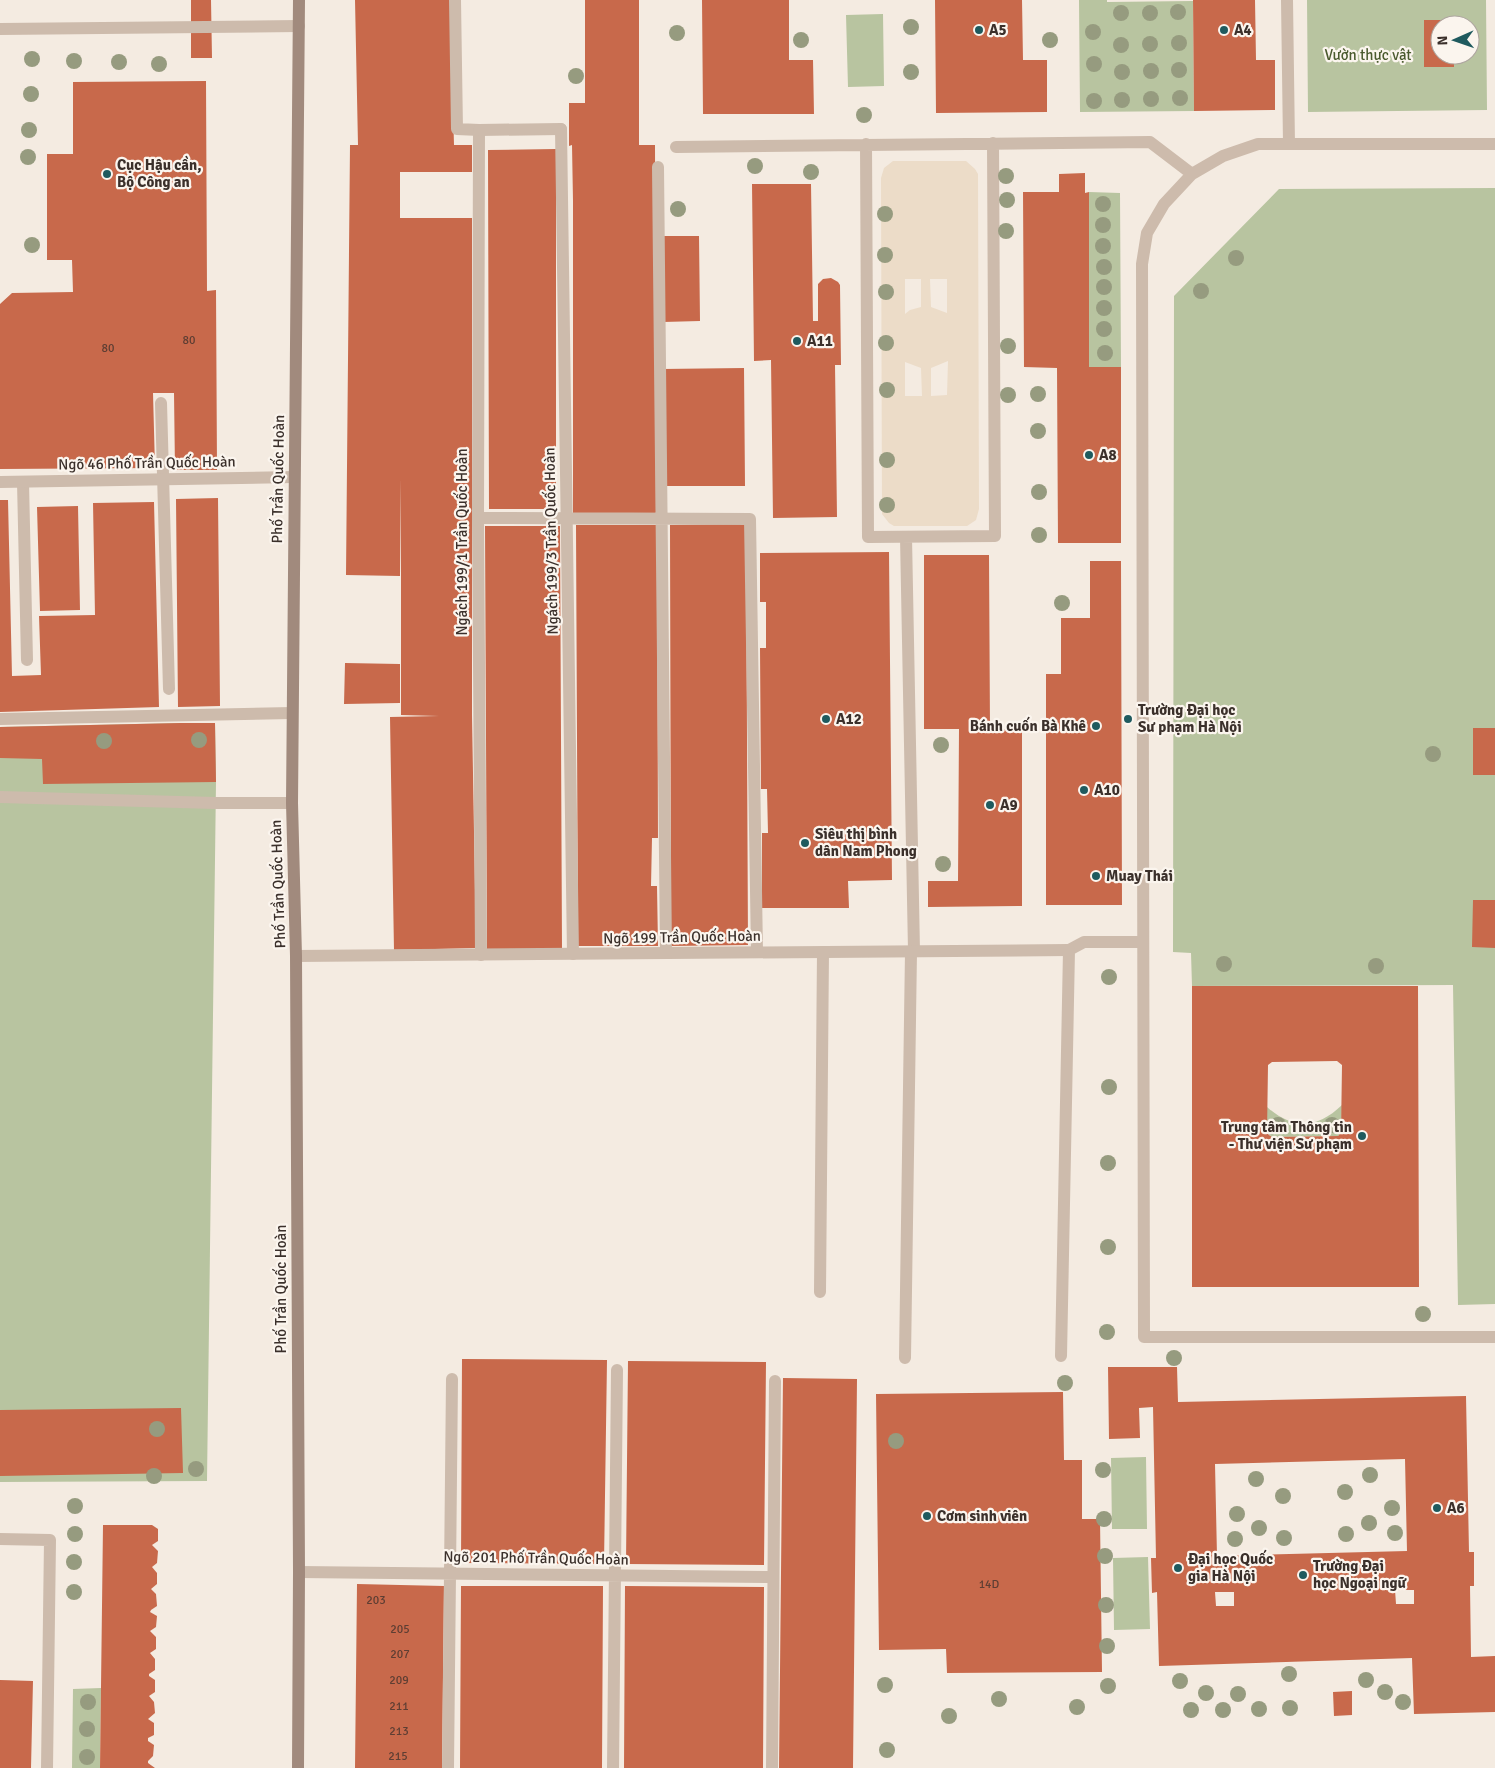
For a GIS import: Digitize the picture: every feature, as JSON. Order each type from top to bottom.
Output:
[{"type":"street","name":"Phố Trần Quốc Hoàn","points":[[298,1768],[296,956],[292,713],[299,0]]},
{"type":"street","points":[[454,0],[457,129],[479,130]]},
{"type":"street","points":[[1287,0],[1289,144]]},
{"type":"street","points":[[0,28],[299,26]]},
{"type":"street","name":"Ngách 199/3 Trần Quốc Hoàn","points":[[479,130],[561,128],[573,954]]},
{"type":"street","name":"Ngách 199/1 Trần Quốc Hoàn","points":[[479,130],[478,518],[481,955]]},
{"type":"street","points":[[676,147],[1150,142],[1192,174]]},
{"type":"street","points":[[866,144],[868,537],[906,537],[995,536],[993,143]]},
{"type":"street","points":[[1495,144],[1258,144],[1223,156],[1192,174],[1164,204],[1147,233],[1142,264],[1144,1336],[1495,1337]]},
{"type":"street","points":[[658,167],[666,953]]},
{"type":"street","points":[[161,402],[169,689]]},
{"type":"street","name":"Ngõ 46 Phố Trần Quốc Hoàn","points":[[0,482],[294,477]]},
{"type":"street","points":[[23,482],[27,660]]},
{"type":"street","points":[[478,518],[567,520],[750,519],[756,952]]},
{"type":"street","points":[[905,1358],[912,951],[906,537]]},
{"type":"street","points":[[0,719],[292,713]]},
{"type":"street","points":[[0,797],[215,803],[292,803]]},
{"type":"street","name":"Ngõ 199 Trần Quốc Hoàn","points":[[296,956],[1069,950],[1084,942],[1143,942]]},
{"type":"street","points":[[1062,1356],[1069,950]]},
{"type":"street","points":[[820,1292],[823,952]]},
{"type":"street","points":[[613,1768],[618,1370]]},
{"type":"street","points":[[448,1768],[452,1379]]},
{"type":"street","points":[[772,1768],[775,1381]]},
{"type":"street","points":[[0,1539],[50,1540],[47,1768]]},
{"type":"street","name":"Ngõ 201 Phố Trần Quốc Hoàn","points":[[299,1572],[773,1577]]},
{"type":"green space","points":[[1079,0],[1107,0],[1107,2],[1193,1],[1194,111],[1080,112]]},
{"type":"green space","name":"Vườn thực vật","points":[[1307,0],[1486,0],[1487,110],[1308,112]]},
{"type":"green space","points":[[883,14],[884,86],[848,87],[846,15]]},
{"type":"green space","points":[[1495,188],[1495,1304],[1458,1305],[1453,985],[1192,986],[1191,953],[1173,952],[1174,296],[1279,189]]},
{"type":"green space","points":[[1089,192],[1120,193],[1121,367],[1089,367]]},
{"type":"green space","points":[[215,723],[216,782],[207,1481],[0,1482],[0,727]]},
{"type":"green space","points":[[1342,1105],[1341,1133],[1338,1136],[1272,1137],[1267,1133],[1267,1107],[1286,1120],[1305,1124],[1323,1119]]},
{"type":"green space","points":[[1146,1457],[1147,1529],[1112,1529],[1111,1458]]},
{"type":"green space","points":[[1148,1557],[1150,1629],[1114,1630],[1113,1558]]},
{"type":"green space","points":[[101,1688],[100,1768],[72,1768],[73,1689]]},
{"type":"shaded area","points":[[893,161],[966,161],[978,174],[979,509],[976,520],[967,526],[894,526],[882,514],[881,178],[884,168]],"holes":[[[905,279],[921,279],[921,307],[910,310],[905,314]],[[930,279],[947,279],[947,313],[931,307]],[[948,361],[947,395],[931,396],[931,368]],[[905,362],[921,368],[922,396],[905,396]]]},
{"type":"building","points":[[191,0],[211,0],[212,58],[191,58]]},
{"type":"building","points":[[355,0],[450,0],[454,145],[472,145],[472,172],[400,172],[400,218],[472,218],[472,715],[476,948],[394,950],[390,717],[439,716],[401,715],[401,478],[400,576],[346,575],[350,145],[358,145]]},
{"type":"building","points":[[585,0],[639,0],[639,145],[655,145],[656,515],[573,515],[573,201],[572,145],[569,146],[569,103],[585,103]]},
{"type":"building","points":[[702,0],[789,0],[789,60],[813,60],[814,114],[703,114]]},
{"type":"building","name":"A5","points":[[935,0],[1022,0],[1023,60],[1047,60],[1047,112],[936,113]]},
{"type":"building","name":"A4","points":[[1193,0],[1255,0],[1256,60],[1275,60],[1275,110],[1194,111]]},
{"type":"building","points":[[1424,20],[1430,20],[1430,65],[1454,65],[1454,67],[1424,67]]},
{"type":"building","name":"Cục Hậu cần, Bộ Công an","points":[[206,81],[207,291],[216,290],[217,470],[175,470],[174,393],[153,393],[155,468],[0,469],[0,304],[12,293],[73,292],[72,260],[47,260],[47,154],[73,154],[73,82]]},
{"type":"building","points":[[556,149],[556,509],[489,509],[488,150]]},
{"type":"building","name":"A8","points":[[1085,173],[1085,193],[1089,192],[1089,367],[1121,367],[1121,543],[1058,543],[1057,368],[1024,367],[1023,192],[1059,192],[1059,174]]},
{"type":"building","name":"A11","points":[[752,184],[811,184],[813,321],[818,321],[818,284],[823,279],[831,278],[840,285],[841,365],[835,365],[837,517],[773,518],[771,360],[754,361]]},
{"type":"building","points":[[662,236],[699,236],[700,321],[663,322]]},
{"type":"building","points":[[744,368],[745,486],[663,486],[662,369]]},
{"type":"building","points":[[218,498],[220,706],[178,707],[176,499]]},
{"type":"building","points":[[0,500],[8,500],[12,676],[41,675],[39,616],[95,615],[93,503],[154,502],[159,707],[0,712]]},
{"type":"building","points":[[78,506],[80,610],[40,611],[37,507]]},
{"type":"building","points":[[746,524],[748,945],[671,946],[670,525]]},
{"type":"building","points":[[576,525],[657,525],[658,838],[652,838],[651,886],[657,886],[658,946],[578,946]]},
{"type":"building","points":[[485,526],[560,526],[562,949],[487,949]]},
{"type":"building","name":"A12","points":[[889,552],[892,880],[848,881],[849,908],[762,908],[762,833],[768,833],[767,789],[761,789],[760,648],[766,648],[766,602],[760,602],[760,553]]},
{"type":"building","name":"A9","points":[[924,555],[989,555],[990,730],[1022,729],[1022,906],[928,907],[928,881],[958,881],[959,729],[924,729]]},
{"type":"building","name":"A10","points":[[1090,561],[1121,561],[1122,905],[1046,905],[1046,674],[1061,674],[1061,618],[1090,618]]},
{"type":"building","points":[[345,663],[400,664],[400,703],[344,704]]},
{"type":"building","points":[[215,723],[216,782],[43,784],[42,759],[0,758],[0,727]]},
{"type":"building","points":[[1473,728],[1495,728],[1495,775],[1473,775]]},
{"type":"building","points":[[1473,900],[1495,900],[1495,948],[1472,947]]},
{"type":"building","name":"Trung tâm Thông tin - Thư viện Sư phạm","points":[[1192,986],[1418,986],[1419,1287],[1192,1287]],"holes":[[[1337,1061],[1342,1065],[1341,1133],[1338,1136],[1272,1137],[1267,1133],[1268,1065],[1272,1062]]]},
{"type":"building","points":[[462,1359],[607,1360],[604,1564],[461,1563]]},
{"type":"building","points":[[628,1361],[766,1362],[764,1565],[626,1564]]},
{"type":"building","name":"A6","points":[[1108,1367],[1177,1367],[1178,1402],[1466,1396],[1469,1552],[1474,1552],[1474,1586],[1470,1586],[1471,1657],[1495,1656],[1495,1712],[1414,1714],[1412,1658],[1159,1666],[1157,1592],[1152,1593],[1151,1558],[1156,1558],[1153,1407],[1139,1408],[1140,1438],[1109,1439]],"holes":[[[1405,1459],[1407,1551],[1217,1556],[1215,1464]],[[1395,1590],[1414,1590],[1414,1604],[1396,1604]],[[1215,1592],[1234,1592],[1234,1606],[1216,1606]]]},
{"type":"building","points":[[783,1378],[857,1379],[853,1768],[779,1768]]},
{"type":"building","points":[[1063,1392],[1064,1460],[1082,1460],[1082,1519],[1100,1519],[1102,1672],[947,1673],[946,1649],[879,1650],[876,1394]]},
{"type":"building","points":[[181,1408],[183,1473],[0,1476],[0,1410]]},
{"type":"building","points":[[103,1525],[152,1525],[158,1529],[158,1541],[152,1545],[158,1551],[157,1563],[152,1567],[157,1573],[157,1584],[151,1589],[156,1594],[157,1606],[150,1612],[157,1616],[156,1627],[150,1631],[156,1637],[156,1649],[150,1653],[155,1659],[155,1670],[149,1674],[155,1680],[155,1692],[149,1696],[154,1702],[155,1713],[148,1719],[154,1723],[154,1735],[148,1738],[148,1741],[154,1745],[153,1756],[148,1763],[155,1768],[100,1768]]},
{"type":"building","points":[[357,1584],[444,1586],[442,1768],[355,1768]]},
{"type":"building","points":[[461,1586],[603,1586],[602,1768],[460,1768]]},
{"type":"building","points":[[625,1586],[764,1587],[763,1768],[624,1768]]},
{"type":"building","points":[[0,1680],[33,1681],[31,1768],[0,1768]]},
{"type":"building","points":[[1352,1691],[1352,1715],[1334,1716],[1333,1692]]},
{"type":"place","name":"A5","points":[[979,30]]},
{"type":"place","name":"A4","points":[[1224,30]]},
{"type":"place","name":"Cục Hậu cần, Bộ Công an","points":[[107,174]]},
{"type":"place","name":"A11","points":[[797,341]]},
{"type":"place","name":"A8","points":[[1089,455]]},
{"type":"place","name":"A12","points":[[826,719]]},
{"type":"place","name":"Trường Đại học Sư phạm Hà Nội","points":[[1128,719]]},
{"type":"place","name":"Bánh cuốn Bà Khê","points":[[1096,726]]},
{"type":"place","name":"A10","points":[[1084,790]]},
{"type":"place","name":"A9","points":[[990,805]]},
{"type":"place","name":"Siêu thị bình dân Nam Phong","points":[[805,843]]},
{"type":"place","name":"Muay Thái","points":[[1096,876]]},
{"type":"place","name":"Trung tâm Thông tin - Thư viện Sư phạm","points":[[1362,1136]]},
{"type":"place","name":"A6","points":[[1437,1508]]},
{"type":"place","name":"Cơm sinh viên","points":[[927,1516]]},
{"type":"place","name":"Đại học Quốc gia Hà Nội","points":[[1178,1568]]},
{"type":"place","name":"Trường Đại học Ngoại ngữ","points":[[1303,1575]]}]
